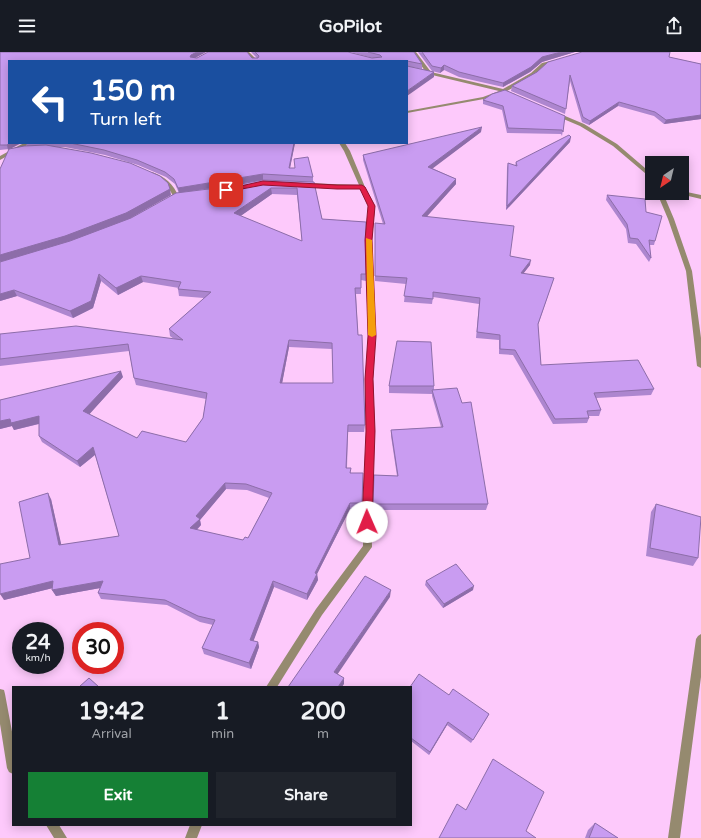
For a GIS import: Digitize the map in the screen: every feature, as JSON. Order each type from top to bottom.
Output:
[{"type":"street","points":[[247,52],[255,60]]},
{"type":"street","points":[[414,52],[429,73]]},
{"type":"street","points":[[408,112],[484,98],[504,91],[533,74],[544,64],[558,60]]},
{"type":"street","points":[[408,68],[504,91],[517,97]]},
{"type":"street","points":[[549,111],[582,125],[615,145],[645,171]]},
{"type":"street","points":[[272,686],[319,612],[368,547],[366,509],[371,431],[369,379],[372,336],[369,240],[372,206],[343,144]]},
{"type":"street","points":[[0,158],[28,146]]},
{"type":"street","points":[[145,172],[162,177],[172,186],[176,197]]},
{"type":"street","points":[[295,184],[362,187]]},
{"type":"street","points":[[689,194],[701,197]]},
{"type":"street","points":[[163,204],[176,197],[184,196]]},
{"type":"street","points":[[663,200],[672,219],[690,271],[701,366]]},
{"type":"street","points":[[674,838],[701,639]]},
{"type":"street","points":[[0,694],[12,762]]},
{"type":"street","points":[[53,826],[62,838]]},
{"type":"street","points":[[191,838],[196,826]]},
{"type":"building","points":[[0,52],[197,52],[190,57],[197,58],[208,52],[247,52],[252,58],[258,58],[259,56],[255,52],[348,52],[372,58],[382,57],[380,55],[368,52],[414,52],[422,64],[408,60],[8,60],[8,144],[0,145]]},
{"type":"building","points":[[422,52],[561,52],[542,57],[531,67],[503,83],[459,72],[444,65],[441,68],[432,66]]},
{"type":"building","points":[[582,52],[670,52],[669,57],[701,64],[701,115],[666,120],[655,112],[619,102],[590,121],[583,117],[570,75],[566,109],[512,86],[537,72],[548,62]]},
{"type":"building","points":[[408,66],[434,72],[408,90]]},
{"type":"building","points":[[505,90],[565,116],[563,132],[562,130],[508,128],[503,106],[483,100],[492,94]]},
{"type":"building","points":[[482,127],[428,167],[456,179],[422,216],[514,226],[510,256],[531,260],[521,273],[554,278],[538,324],[541,365],[638,360],[654,389],[594,393],[601,410],[587,411],[589,418],[555,419],[515,350],[500,349],[500,335],[477,332],[480,298],[433,292],[433,299],[404,296],[407,278],[375,276],[375,223],[385,224],[363,155]]},
{"type":"building","points":[[569,135],[571,137],[507,206],[508,163],[517,166],[516,162]]},
{"type":"building","points":[[75,144],[294,144],[289,168],[295,168],[294,159],[308,157],[313,177],[263,174],[178,188],[174,179],[165,172],[137,160],[104,150]]},
{"type":"building","points":[[46,145],[91,153],[130,163],[160,176],[168,183],[170,189],[126,213],[65,236],[0,255],[0,169],[9,149],[24,146]]},
{"type":"building","points":[[262,180],[314,182],[322,219],[366,222],[366,274],[361,274],[361,288],[355,288],[358,335],[362,335],[365,425],[348,425],[346,468],[351,468],[350,473],[363,473],[362,503],[350,503],[315,573],[317,574],[307,594],[273,581],[250,640],[258,642],[249,663],[202,648],[215,620],[198,616],[165,600],[98,593],[103,581],[52,590],[53,581],[0,594],[0,564],[30,558],[19,502],[48,493],[59,545],[119,536],[93,447],[77,461],[39,436],[39,416],[11,423],[10,419],[0,421],[0,400],[121,371],[83,411],[137,438],[142,431],[186,442],[203,418],[207,393],[134,378],[128,344],[0,359],[0,334],[76,326],[183,340],[169,329],[211,292],[178,289],[181,282],[141,276],[116,288],[99,274],[91,301],[70,311],[14,290],[0,294],[0,262],[70,241],[131,218],[176,193],[225,187]],"holes":[[[271,188],[297,188],[302,241],[234,213]],[[289,340],[332,343],[333,383],[280,383]],[[225,483],[246,484],[272,493],[248,538],[245,537],[243,540],[190,528],[200,519],[196,516]]]},
{"type":"building","points":[[607,195],[645,199],[646,212],[662,216],[655,241],[649,240],[651,258],[638,239],[630,238],[627,224]]},
{"type":"building","points":[[397,341],[431,342],[434,386],[389,386]]},
{"type":"building","points":[[457,388],[462,403],[471,402],[488,504],[373,504],[374,475],[398,476],[391,430],[443,427],[432,390]]},
{"type":"building","points":[[656,504],[701,517],[698,558],[650,548]]},
{"type":"building","points":[[456,564],[474,586],[444,604],[426,581]]},
{"type":"building","points":[[365,576],[391,590],[334,672],[344,678],[339,686],[289,686]]},
{"type":"building","points":[[419,674],[449,695],[453,689],[489,714],[473,740],[448,722],[430,752],[412,739],[412,686],[411,686]]},
{"type":"building","points":[[89,678],[98,686],[80,686]]},
{"type":"building","points":[[493,759],[544,792],[526,831],[536,838],[439,838],[457,804],[466,810]]},
{"type":"building","points":[[595,823],[618,838],[589,838]]},
{"type":"slow traffic","points":[[369,240],[372,335]]},
{"type":"route","points":[[226,190],[263,183],[362,187],[372,206],[369,240],[372,336],[369,379],[371,431],[366,509],[367,522]]}]
